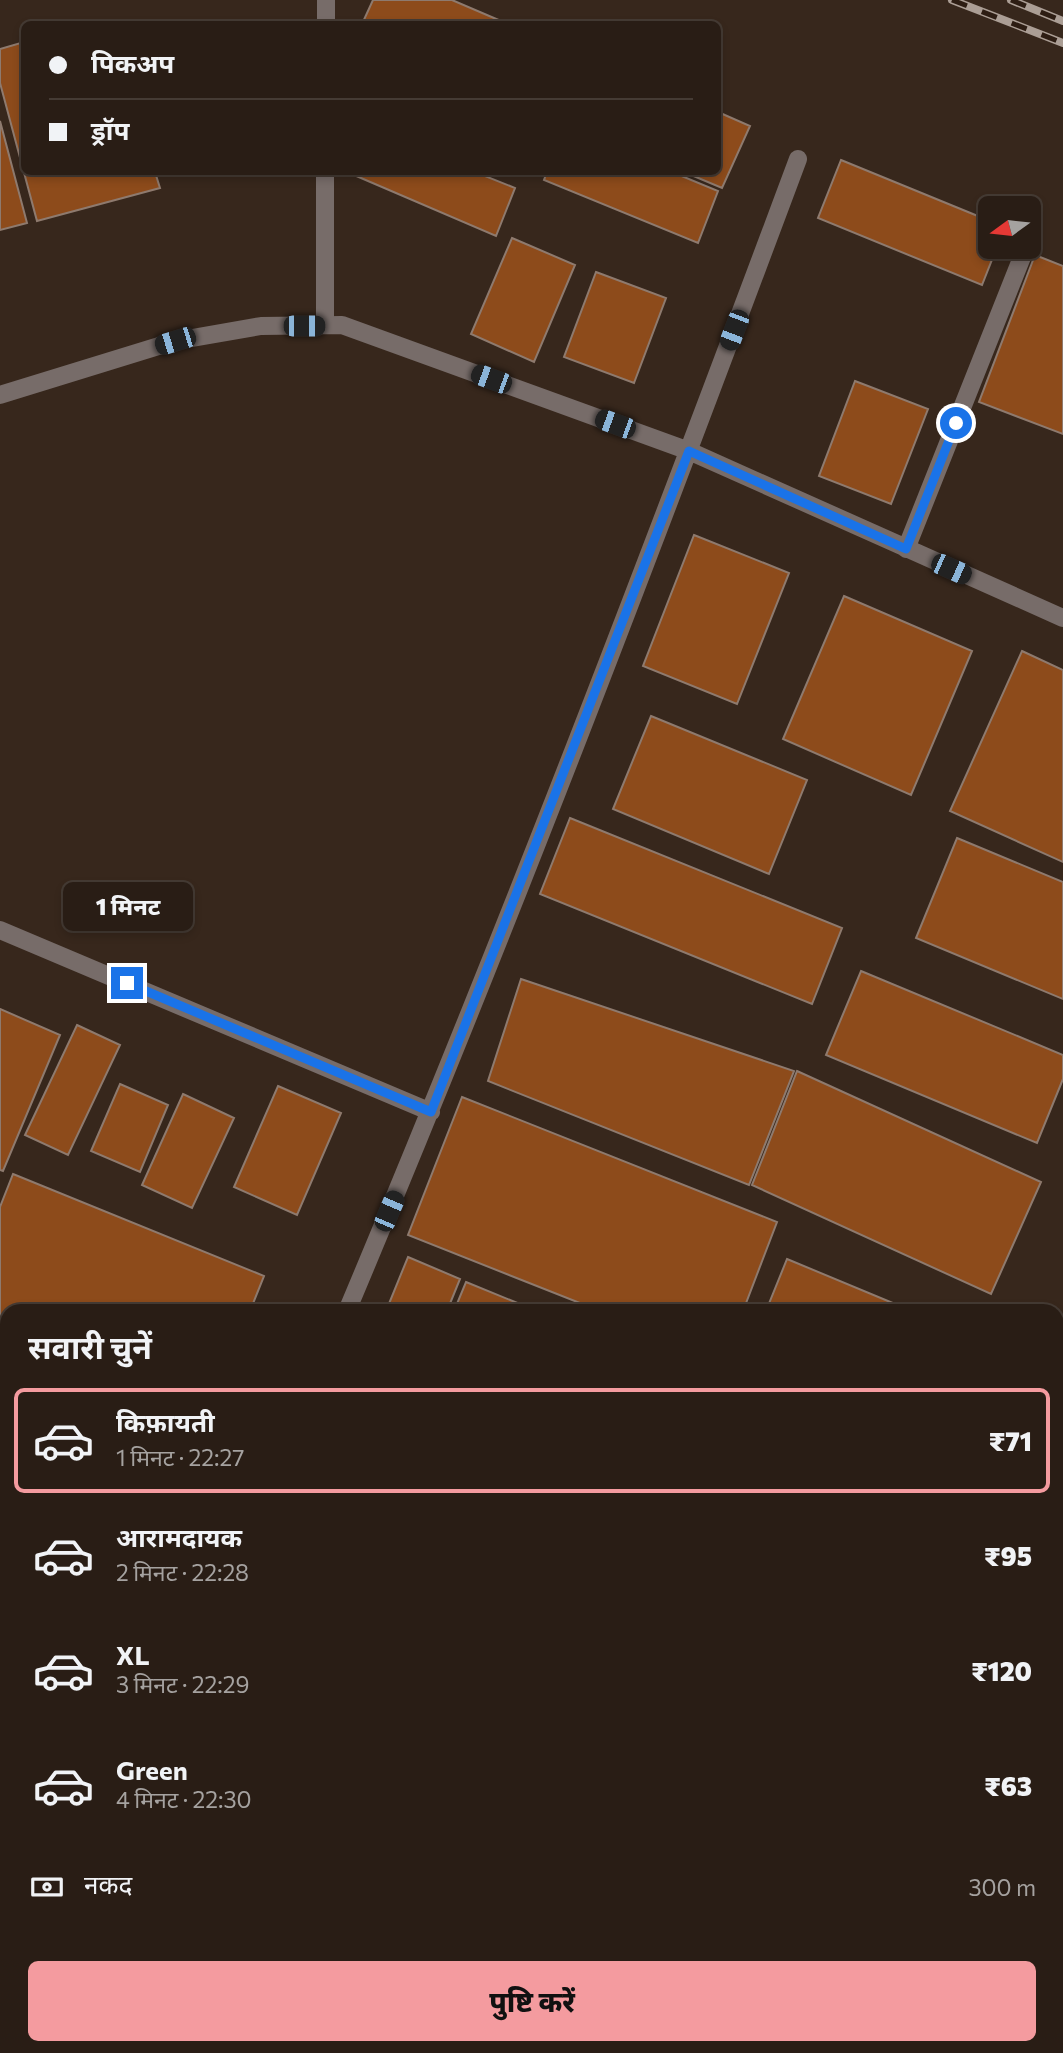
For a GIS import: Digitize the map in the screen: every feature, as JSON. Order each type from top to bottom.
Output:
[{"type":"street","points":[[326,0],[326,21]]},
{"type":"street","points":[[350,1304],[431,1112],[689,451],[799,159]]},
{"type":"street","points":[[325,325],[326,175]]},
{"type":"street","points":[[906,549],[1021,259]]},
{"type":"street","points":[[0,394],[175,341],[261,326],[342,325],[689,451],[1063,618]]},
{"type":"street","points":[[0,930],[431,1112]]},
{"type":"building","points":[[373,0],[452,0],[501,21],[363,21]]},
{"type":"building","points":[[21,43],[21,161],[0,83],[0,49]]},
{"type":"building","points":[[721,113],[750,126],[722,188],[691,175],[721,175]]},
{"type":"building","points":[[0,121],[27,223],[0,230]]},
{"type":"building","points":[[841,160],[978,216],[978,259],[992,259],[982,285],[818,218]]},
{"type":"building","points":[[25,175],[156,175],[160,188],[37,221]]},
{"type":"building","points":[[354,175],[482,175],[515,188],[496,236]]},
{"type":"building","points":[[546,175],[679,175],[718,191],[698,243],[544,180]]},
{"type":"building","points":[[512,238],[575,265],[534,362],[471,334]]},
{"type":"building","points":[[1041,257],[1063,266],[1063,434],[979,402],[1033,259]]},
{"type":"building","points":[[596,272],[666,298],[634,383],[564,357]]},
{"type":"building","points":[[855,381],[928,409],[891,504],[819,476]]},
{"type":"building","points":[[694,535],[789,573],[737,704],[643,666]]},
{"type":"building","points":[[844,596],[972,651],[911,795],[783,739]]},
{"type":"building","points":[[1022,651],[1063,670],[1063,862],[950,811]]},
{"type":"building","points":[[651,716],[807,780],[769,874],[613,809]]},
{"type":"building","points":[[570,818],[842,928],[812,1004],[540,894]]},
{"type":"building","points":[[957,838],[1063,882],[1063,999],[916,938]]},
{"type":"building","points":[[861,971],[1063,1055],[1063,1079],[1037,1143],[826,1055]]},
{"type":"building","points":[[521,979],[794,1071],[749,1185],[488,1081]]},
{"type":"building","points":[[0,1009],[60,1035],[3,1171],[0,1170]]},
{"type":"building","points":[[77,1025],[120,1045],[68,1155],[25,1135]]},
{"type":"building","points":[[797,1071],[1041,1182],[991,1294],[752,1185]]},
{"type":"building","points":[[120,1084],[168,1105],[140,1172],[91,1151]]},
{"type":"building","points":[[278,1086],[341,1113],[297,1215],[234,1187]]},
{"type":"building","points":[[183,1094],[234,1118],[192,1208],[142,1185]]},
{"type":"building","points":[[462,1097],[777,1222],[746,1304],[582,1304],[408,1235]]},
{"type":"building","points":[[13,1174],[264,1276],[253,1304],[0,1304],[0,1207]]},
{"type":"building","points":[[408,1257],[460,1279],[450,1304],[389,1304]]},
{"type":"building","points":[[787,1259],[895,1304],[769,1304]]},
{"type":"building","points":[[466,1282],[520,1304],[457,1304]]},
{"type":"railway","points":[[952,0],[1063,43]]},
{"type":"railway","points":[[1011,0],[1063,21]]},
{"type":"route","points":[[127,983],[431,1112],[689,451],[906,549],[956,423]]}]
